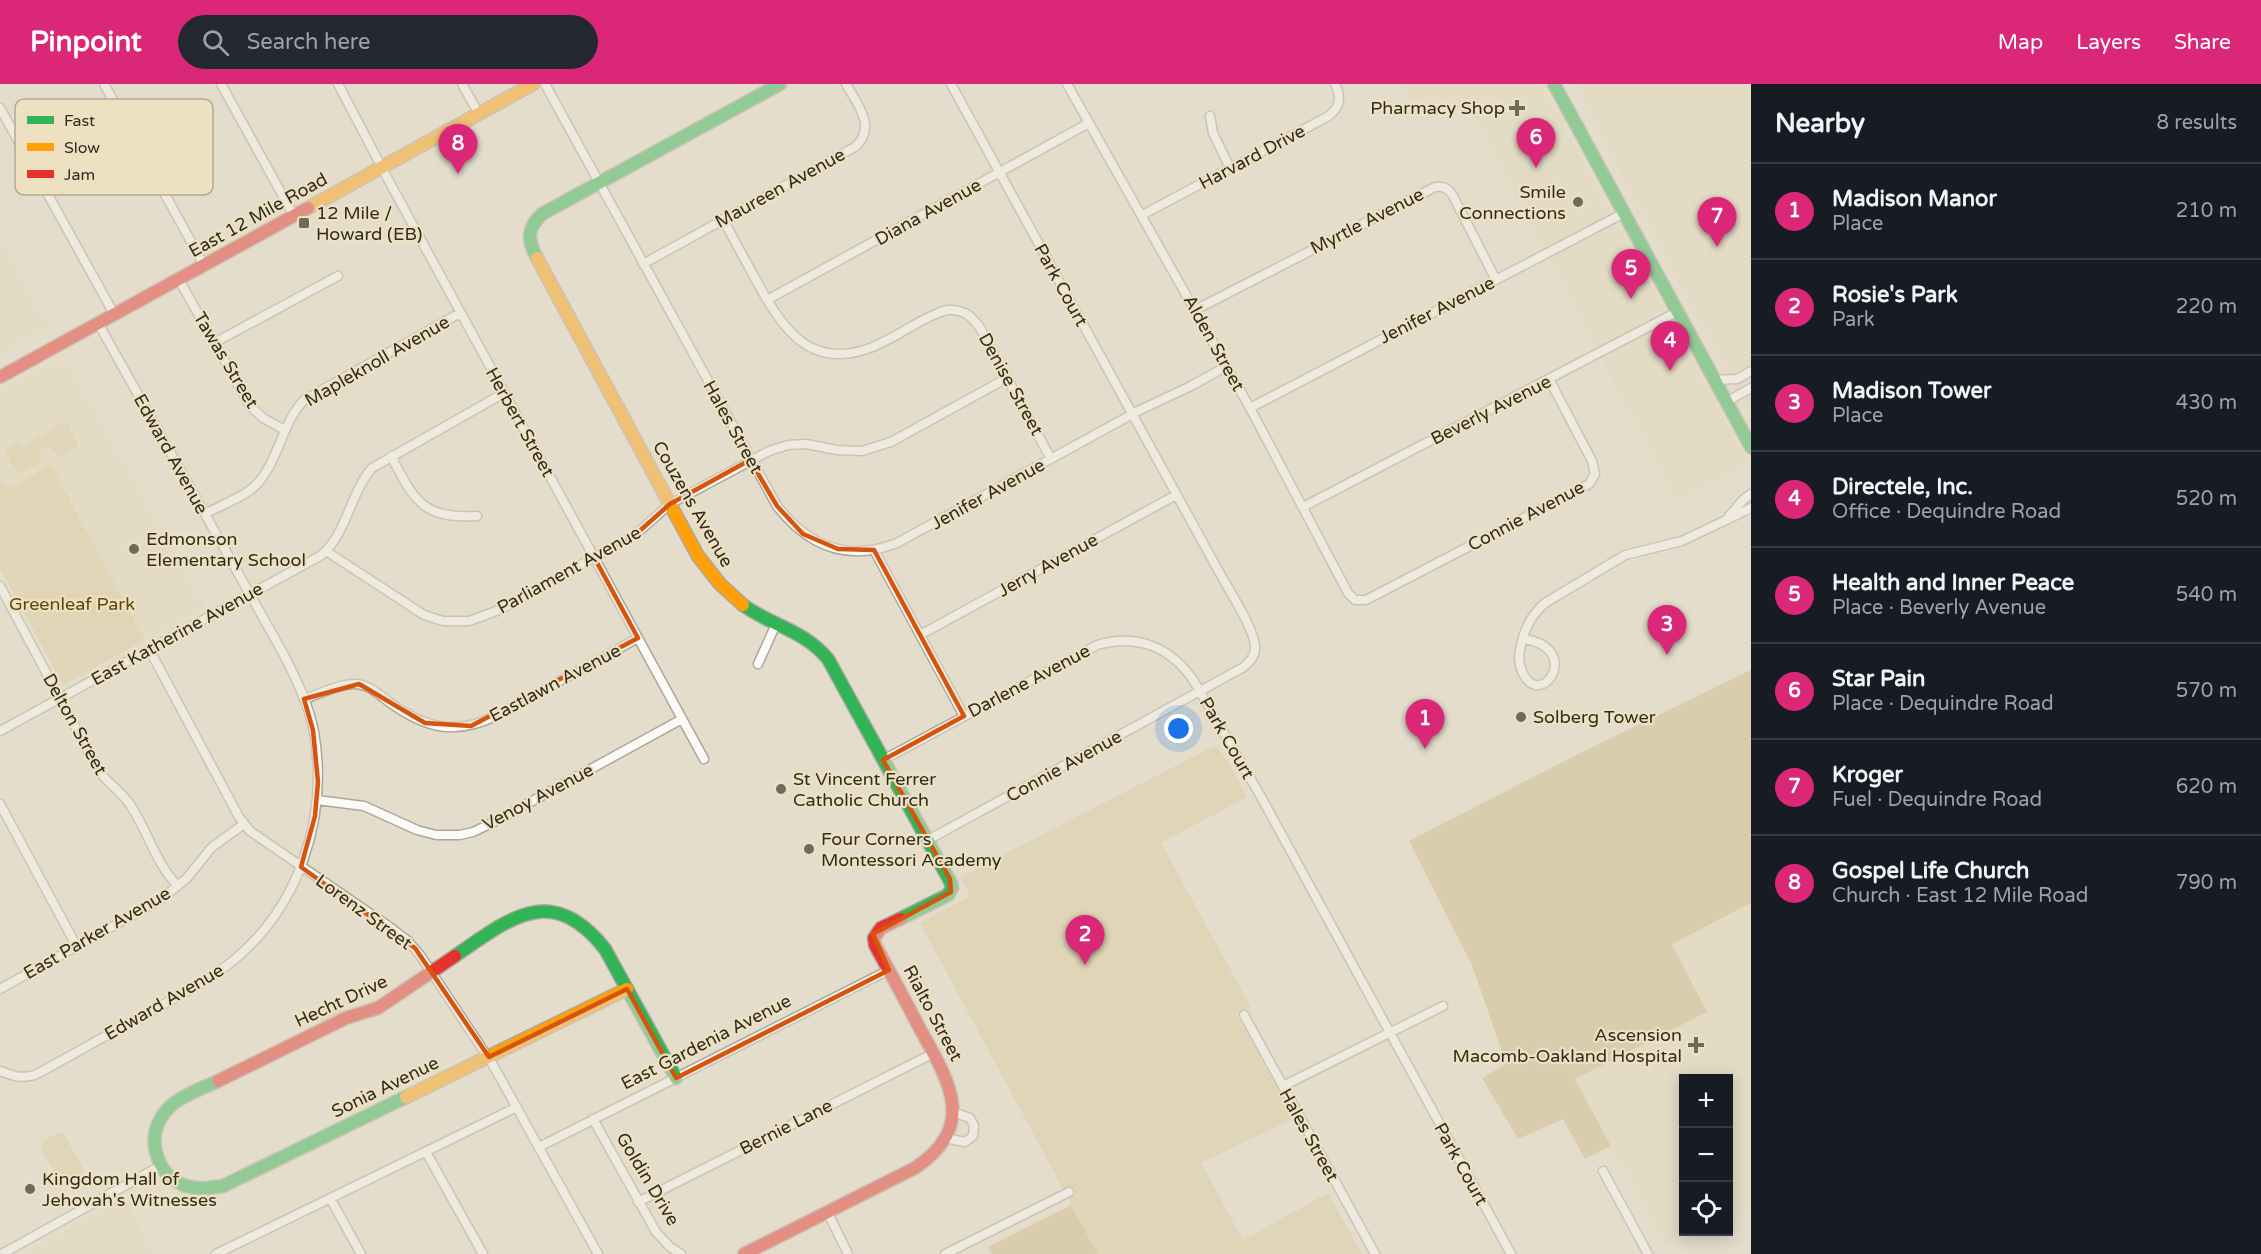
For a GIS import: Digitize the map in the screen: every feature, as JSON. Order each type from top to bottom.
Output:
[{"type":"street","points":[[104,84],[112,99]]},
{"type":"street","points":[[221,84],[294,216]]},
{"type":"street","name":"Herbert Street","points":[[338,84],[460,313],[704,759]]},
{"type":"street","points":[[462,84],[479,114]]},
{"type":"street","name":"East 12 Mile Road","points":[[0,377],[533,84]]},
{"type":"street","name":"Hales Street","points":[[545,84],[777,506],[803,534],[838,549],[874,550]]},
{"type":"street","points":[[599,183],[780,84]]},
{"type":"street","name":"Maureen Avenue","points":[[643,264],[848,151],[861,141],[865,135],[866,122],[846,84]]},
{"type":"street","name":"Park Court","points":[[951,84],[1229,590],[1254,641],[1254,653],[1249,663],[1200,691],[1260,795],[1511,1254]]},
{"type":"street","name":"Alden Street","points":[[1067,84],[1227,366],[1348,592],[1359,602]]},
{"type":"street","name":"Harvard Drive","points":[[1142,215],[1334,112],[1340,98],[1335,84]]},
{"type":"street","points":[[1554,84],[1751,447]]},
{"type":"street","points":[[0,108],[15,135]]},
{"type":"street","points":[[1210,116],[1213,133],[1230,168]]},
{"type":"street","name":"Diana Avenue","points":[[767,300],[1089,123]]},
{"type":"street","name":"Couzens Avenue","points":[[599,183],[536,220],[528,234],[530,242],[698,556],[718,583],[743,605],[776,624],[803,634],[828,659],[950,879],[952,888],[944,898],[881,928],[875,934]]},
{"type":"street","name":"Myrtle Avenue","points":[[1195,310],[1435,187],[1443,186],[1453,196],[1496,280]]},
{"type":"street","points":[[48,195],[114,314]]},
{"type":"street","points":[[165,195],[204,265]]},
{"type":"street","name":"Jenifer Avenue","points":[[1250,408],[1624,213]]},
{"type":"street","name":"Denise Street","points":[[723,219],[777,317],[795,338],[817,350],[831,353],[865,350],[938,312],[957,309],[964,312],[975,321],[1052,459]]},
{"type":"street","points":[[214,343],[338,276]]},
{"type":"street","name":"Tawas Street","points":[[178,278],[250,406],[263,418],[285,430]]},
{"type":"street","name":"Beverly Avenue","points":[[1303,507],[1677,312]]},
{"type":"street","name":"Mapleknoll Avenue","points":[[205,514],[249,490],[259,481],[300,405],[310,396],[460,313]]},
{"type":"street","name":"Edward Avenue","points":[[0,1071],[15,1077],[24,1078],[35,1075],[215,975],[241,954],[279,910],[301,867],[312,830],[317,800],[318,770],[314,730],[291,669],[98,323]]},
{"type":"street","name":"Jenifer Avenue","points":[[874,550],[910,536],[1132,414],[1227,366]]},
{"type":"street","points":[[1714,380],[1737,379],[1751,371]]},
{"type":"street","name":"Parliament Avenue","points":[[326,551],[416,611],[434,619],[451,622],[469,621],[489,615],[635,535],[670,504],[769,451],[788,445],[806,444],[850,452],[877,447],[1007,378]]},
{"type":"street","name":"Connie Avenue","points":[[1359,602],[1581,489],[1592,480],[1594,469],[1592,461],[1550,379]]},
{"type":"street","points":[[1726,402],[1751,388]]},
{"type":"street","name":"East Katherine Avenue","points":[[0,731],[326,551],[332,545],[366,476],[378,463],[504,393]]},
{"type":"street","points":[[391,456],[413,495],[427,508],[452,517],[477,516]]},
{"type":"street","points":[[1727,519],[1751,494]]},
{"type":"street","name":"Jerry Avenue","points":[[920,635],[1176,495]]},
{"type":"street","points":[[1525,639],[1550,651],[1554,658],[1556,664],[1554,674],[1545,683],[1528,681],[1522,671],[1520,655],[1527,625],[1536,611],[1552,598],[1626,555],[1673,544],[1751,508]]},
{"type":"street","points":[[874,550],[964,716]]},
{"type":"street","name":"Delton Street","points":[[0,586],[99,773],[130,804],[165,871],[178,886]]},
{"type":"street","points":[[758,664],[776,624]]},
{"type":"street","name":"Eastlawn Avenue","points":[[304,699],[340,687],[359,684],[372,690],[412,718],[425,723],[452,728],[471,726],[496,716],[638,638]]},
{"type":"street","name":"Darlene Avenue","points":[[883,760],[1086,649],[1117,640],[1137,641],[1167,652],[1187,671],[1200,691]]},
{"type":"street","name":"Lorenz Street","points":[[149,649],[244,824],[255,836],[408,941],[432,972],[489,1057],[598,1254]]},
{"type":"street","name":"Connie Avenue","points":[[928,840],[1200,691]]},
{"type":"street","name":"Venoy Avenue","points":[[317,800],[364,806],[401,824],[427,833],[460,835],[496,822],[682,719]]},
{"type":"street","points":[[0,804],[77,947]]},
{"type":"street","name":"East Parker Avenue","points":[[0,989],[146,909],[178,886],[212,848],[244,824]]},
{"type":"street","name":"Hecht Drive","points":[[160,1166],[154,1147],[154,1135],[163,1112],[175,1102],[346,1018],[378,1008],[512,918],[533,912],[548,912],[576,920],[593,932],[605,949],[676,1078]]},
{"type":"street","name":"Rialto Street","points":[[827,1211],[923,1163],[934,1154],[945,1138],[953,1112],[950,1086],[875,945],[875,934]]},
{"type":"street","name":"East Gardenia Avenue","points":[[539,1147],[889,970]]},
{"type":"street","name":"Sonia Avenue","points":[[160,1166],[179,1184],[196,1190],[214,1189],[627,989]]},
{"type":"street","points":[[1283,1086],[1443,1006]]},
{"type":"street","name":"Hales Street","points":[[1244,1015],[1375,1254]]},
{"type":"street","name":"Bernie Lane","points":[[638,1202],[934,1053]]},
{"type":"street","points":[[216,1254],[237,1249],[330,1198],[517,1107]]},
{"type":"street","points":[[945,1138],[965,1142],[973,1136],[974,1126],[970,1118],[953,1112]]},
{"type":"street","name":"Goldin Drive","points":[[593,1119],[656,1232],[678,1253]]},
{"type":"street","points":[[426,1152],[483,1254]]},
{"type":"street","points":[[2,1254],[160,1166]]},
{"type":"street","points":[[1603,1171],[1648,1254]]},
{"type":"street","points":[[945,1254],[1069,1192]]},
{"type":"street","points":[[330,1198],[361,1254]]},
{"type":"street","points":[[744,1254],[827,1211],[848,1254]]},
{"type":"highlighted area","points":[[750,460],[777,506],[803,534],[838,549],[874,550],[964,716],[883,760],[950,879],[951,892],[873,934],[889,970],[676,1078],[627,989],[489,1057],[415,948],[301,867],[315,816],[318,782],[313,730],[304,699],[359,684],[425,723],[471,726],[638,638],[594,557],[635,535],[670,504]]},
{"type":"shaded area","points":[[1399,84],[1541,84],[1748,463],[1676,501],[1465,100],[1421,122]]},
{"type":"shaded area","points":[[1573,84],[1751,84],[1751,416],[1729,376]]},
{"type":"shaded area","points":[[0,238],[49,327],[0,354]]},
{"type":"shaded area","name":"Edmonson Elementary School","points":[[55,361],[68,362],[205,607],[145,640],[52,466],[7,490],[0,478],[0,391]]},
{"type":"shaded area","points":[[1751,670],[1751,903],[1672,944],[1707,1012],[1575,1079],[1611,1146],[1585,1159],[1563,1119],[1518,1139],[1482,1078],[1506,1064],[1472,965],[1409,841],[1582,752]]},
{"type":"shaded area","name":"Ascension Macomb-Oakland Hospital","points":[[1751,903],[1751,1204],[1733,1213],[1733,1074],[1679,1074],[1679,1236],[1687,1236],[1666,1246],[1575,1079],[1707,1012],[1671,944]]},
{"type":"shaded area","points":[[124,1198],[154,1254],[23,1254]]},
{"type":"shaded area","points":[[1071,1205],[1098,1254],[992,1254],[988,1247]]},
{"type":"green space","points":[[66,421],[77,442],[77,448],[60,457],[49,446],[41,448],[40,463],[22,473],[16,471],[4,450],[17,443],[23,447]]},
{"type":"green space","name":"Greenleaf Park","points":[[51,465],[145,640],[63,685],[0,568],[0,478],[7,490]]},
{"type":"green space","points":[[1216,745],[1229,763],[1247,797],[1161,843],[1251,1007],[1236,1013],[1294,1118],[1201,1163],[1243,1240],[1328,1193],[1362,1254],[1098,1254],[920,923],[970,896],[960,877]]},
{"type":"green space","points":[[332,1001],[338,1002],[345,1008],[345,1012],[322,1022],[321,1008]]},
{"type":"green space","points":[[58,1133],[64,1134],[85,1172],[61,1184],[41,1149],[44,1140]]},
{"type":"traffic: fast","points":[[537,258],[531,246],[530,234],[533,224],[542,214],[780,84]]},
{"type":"traffic: fast","points":[[1554,84],[1751,447]]},
{"type":"traffic: fast","points":[[743,605],[809,641],[828,659],[951,883],[952,888],[948,895],[900,919]]},
{"type":"traffic: fast","points":[[455,956],[513,919],[531,913],[549,912],[567,916],[586,929],[605,949],[676,1078]]},
{"type":"traffic: fast","points":[[218,1081],[186,1095],[172,1105],[161,1118],[157,1128],[155,1148],[162,1167],[177,1182],[186,1186],[200,1188],[223,1186],[406,1097]]},
{"type":"traffic: slow","points":[[308,208],[533,84]]},
{"type":"traffic: slow","points":[[537,258],[698,556],[720,584],[743,605]]},
{"type":"traffic: slow","points":[[406,1097],[627,989]]},
{"type":"traffic: jam","points":[[0,377],[308,208]]},
{"type":"traffic: jam","points":[[744,1254],[915,1168],[935,1152],[947,1135],[952,1118],[952,1101],[940,1065],[875,945],[874,938],[881,928],[900,919]]},
{"type":"traffic: jam","points":[[218,1081],[346,1018],[378,1008],[455,956]]},
{"type":"place","name":"Pharmacy Shop","points":[[1517,108]]},
{"type":"place","name":"Star Pain","points":[[1536,168]]},
{"type":"place","name":"Gospel Life Church","points":[[458,174]]},
{"type":"place","name":"Smile Connections","points":[[1578,202]]},
{"type":"place","name":"12 Mile / Howard (EB)","points":[[304,223]]},
{"type":"place","name":"Kroger","points":[[1717,247]]},
{"type":"place","name":"Health and Inner Peace","points":[[1631,299]]},
{"type":"place","name":"Directele, Inc.","points":[[1670,371]]},
{"type":"place","name":"Edmonson Elementary School","points":[[134,549]]},
{"type":"place","name":"Madison Tower","points":[[1667,655]]},
{"type":"place","name":"Solberg Tower","points":[[1521,717]]},
{"type":"place","name":"Madison Manor","points":[[1425,749]]},
{"type":"place","name":"St Vincent Ferrer Catholic Church","points":[[781,789]]},
{"type":"place","name":"Four Corners Montessori Academy","points":[[809,849]]},
{"type":"place","name":"Rosie's Park","points":[[1085,965]]},
{"type":"place","name":"Ascension Macomb-Oakland Hospital","points":[[1696,1045]]},
{"type":"place","name":"Kingdom Hall of Jehovah's Witnesses","points":[[30,1189]]}]
